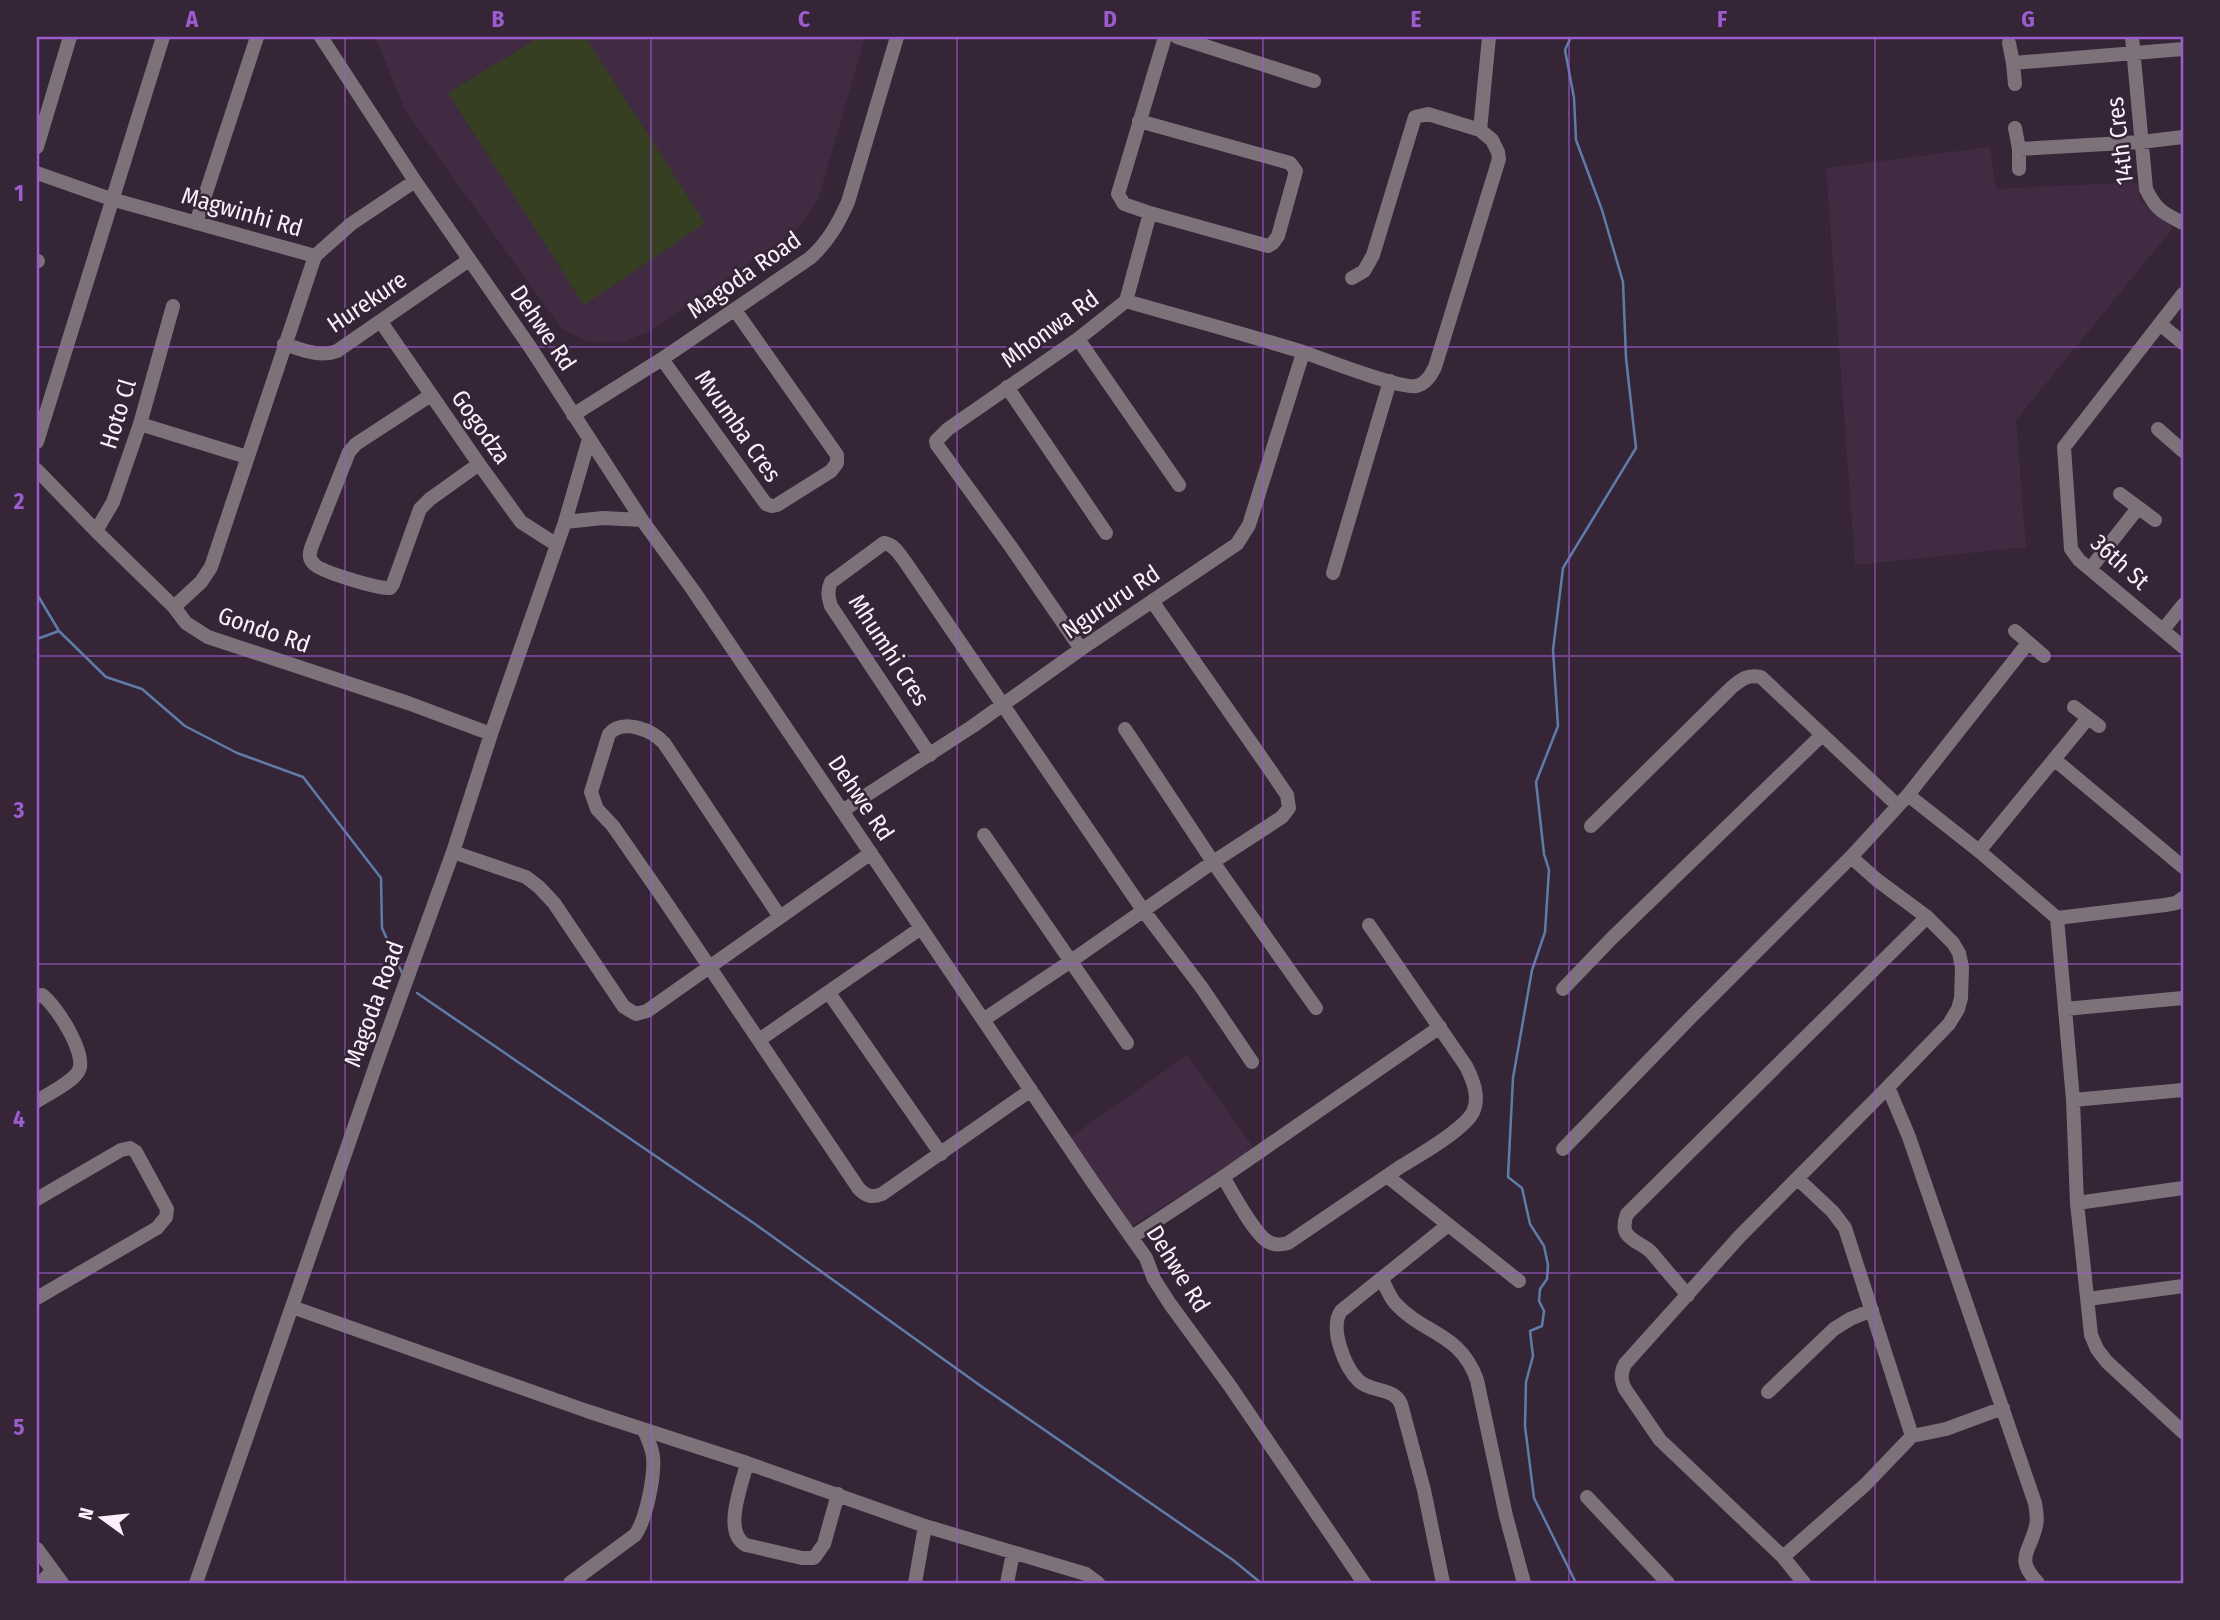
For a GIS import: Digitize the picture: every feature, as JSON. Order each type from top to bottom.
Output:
[{"type":"street","points":[[37,147],[69,37]]},
{"type":"street","points":[[37,442],[163,37]]},
{"type":"street","points":[[196,223],[257,37]]},
{"type":"street","name":"Dehwe Rd","points":[[321,37],[415,181],[530,347],[642,520],[701,601],[1132,1237],[1170,1304],[1364,1583]]},
{"type":"street","name":"Magoda Road","points":[[573,415],[735,310],[821,248],[838,225],[848,202],[897,37]]},
{"type":"street","points":[[1139,121],[1290,163],[1296,172],[1275,242],[1268,246],[1150,213],[1124,204],[1118,194],[1139,121],[1165,37]]},
{"type":"street","points":[[1177,37],[1314,80]]},
{"type":"street","points":[[1480,130],[1489,37]]},
{"type":"street","name":"14th Cres","points":[[2132,37],[2146,189],[2162,213],[2183,223]]},
{"type":"street","points":[[2009,43],[2015,84]]},
{"type":"street","points":[[2013,63],[2183,48]]},
{"type":"street","points":[[1126,301],[1303,352],[1390,381],[1417,386],[1428,379],[1435,367],[1499,159],[1492,140],[1480,130],[1428,114],[1421,114],[1413,120],[1373,255],[1364,271],[1352,278]]},
{"type":"street","points":[[2015,128],[2019,169]]},
{"type":"street","points":[[2019,149],[2183,137]]},
{"type":"street","name":"Magwinhi Rd","points":[[37,173],[111,199],[314,256],[351,224],[415,181]]},
{"type":"street","name":"Mhonwa Rd","points":[[1081,649],[936,441],[939,436],[1078,339],[1126,301],[1150,213]]},
{"type":"street","points":[[174,607],[201,582],[211,567],[314,256]]},
{"type":"street","name":"Hurekure","points":[[284,344],[317,354],[330,353],[381,322],[469,260]]},
{"type":"street","points":[[2183,294],[2160,324],[2183,343]]},
{"type":"street","name":"Hoto Cl","points":[[96,531],[113,502],[140,424],[173,306]]},
{"type":"street","name":"Mvumba Cres","points":[[662,359],[766,504],[776,505],[831,471],[837,463],[837,455],[735,310]]},
{"type":"street","name":"Gogodza","points":[[381,322],[521,522],[557,545]]},
{"type":"street","name":"36th St","points":[[2160,324],[2064,447],[2071,549],[2079,560],[2183,647]]},
{"type":"street","points":[[1078,339],[1179,485]]},
{"type":"street","name":"Ngururu Rd","points":[[842,811],[930,755],[1232,548],[1249,525],[1303,352]]},
{"type":"street","points":[[1332,573],[1390,381]]},
{"type":"street","points":[[37,385],[53,390]]},
{"type":"street","points":[[1007,387],[1106,533]]},
{"type":"street","points":[[431,395],[356,444],[349,452],[311,548],[311,561],[321,569],[378,588],[390,588],[420,509],[479,464]]},
{"type":"street","points":[[140,424],[247,457]]},
{"type":"street","points":[[2158,429],[2183,451]]},
{"type":"street","name":"Magoda Road","points":[[196,1583],[379,1056],[453,852],[565,522],[589,439]]},
{"type":"street","name":"Gondo Rd","points":[[37,470],[174,607],[186,623],[208,637],[408,703],[491,734]]},
{"type":"street","points":[[2120,494],[2155,520]]},
{"type":"street","points":[[2090,569],[2138,508]]},
{"type":"street","points":[[565,522],[603,518],[642,520]]},
{"type":"street","name":"Mhumhi Cres","points":[[930,755],[831,606],[828,597],[827,590],[831,582],[884,543],[894,548],[906,563],[1003,704]]},
{"type":"street","points":[[983,1020],[1282,817],[1289,808],[1289,802],[1268,766],[1152,601]]},
{"type":"street","points":[[2163,630],[2183,605]]},
{"type":"street","points":[[2015,631],[2044,656]]},
{"type":"street","points":[[1563,1149],[1903,801],[2028,643]]},
{"type":"street","points":[[1591,826],[1732,687],[1746,676],[1761,677],[1822,735],[1903,801],[1979,851],[2057,918],[2073,1100],[2077,1203],[2091,1335],[2107,1362],[2183,1432]]},
{"type":"street","points":[[1003,704],[1143,910],[1202,988],[1252,1062]]},
{"type":"street","points":[[1979,851],[2055,760],[2093,722],[2074,707]]},
{"type":"street","points":[[780,917],[664,743],[658,737],[629,726],[614,729],[609,734],[594,775],[591,792],[593,802],[865,1195],[871,1197],[882,1194],[1031,1090]]},
{"type":"street","points":[[1125,729],[1213,862],[1316,1008]]},
{"type":"street","points":[[1563,989],[1822,735]]},
{"type":"street","points":[[2055,760],[2183,866]]},
{"type":"street","points":[[985,835],[1127,1043]]},
{"type":"street","points":[[453,852],[526,877],[539,887],[554,903],[624,1007],[630,1012],[641,1013],[871,853]]},
{"type":"street","points":[[1804,1583],[1783,1557],[1660,1440],[1625,1389],[1621,1372],[1625,1364],[1740,1236],[1954,1018],[1961,998],[1962,967],[1959,953],[1953,943],[1927,917],[1851,857]]},
{"type":"street","points":[[2057,918],[2165,905],[2176,903],[2183,898]]},
{"type":"street","points":[[1688,1295],[1649,1251],[1632,1241],[1625,1228],[1627,1214],[1927,917]]},
{"type":"street","points":[[1223,1177],[1258,1232],[1266,1241],[1281,1245],[1288,1243],[1462,1125],[1474,1110],[1474,1083],[1466,1066],[1368,925]]},
{"type":"street","points":[[759,1040],[922,928]]},
{"type":"street","points":[[829,993],[942,1154]]},
{"type":"street","points":[[37,996],[42,995],[48,1000],[72,1037],[81,1066],[76,1075],[37,1101]]},
{"type":"street","points":[[2065,1009],[2183,998]]},
{"type":"street","points":[[1132,1237],[1440,1027]]},
{"type":"street","points":[[1888,1087],[1909,1137],[2035,1503],[2036,1526],[2024,1559],[2026,1568],[2038,1583]]},
{"type":"street","points":[[2073,1100],[2183,1090]]},
{"type":"street","points":[[37,1199],[121,1150],[130,1148],[136,1152],[167,1209],[166,1217],[157,1228],[37,1298]]},
{"type":"street","points":[[1387,1176],[1519,1281]]},
{"type":"street","points":[[1798,1179],[1846,1228],[1912,1436]]},
{"type":"street","points":[[2077,1203],[2183,1188]]},
{"type":"street","points":[[1443,1583],[1424,1490],[1401,1404],[1396,1395],[1360,1382],[1337,1338],[1335,1324],[1341,1311],[1448,1225]]},
{"type":"street","points":[[1382,1279],[1395,1303],[1452,1343],[1473,1367],[1506,1516],[1524,1583]]},
{"type":"street","points":[[2088,1299],[2183,1286]]},
{"type":"street","points":[[292,1307],[925,1526],[1086,1574],[1098,1583]]},
{"type":"street","points":[[1768,1392],[1834,1329],[1872,1310]]},
{"type":"street","points":[[1783,1557],[1865,1485],[1912,1436],[1946,1429],[2003,1408]]},
{"type":"street","points":[[570,1583],[635,1535],[640,1527],[654,1462],[652,1447],[645,1430]]},
{"type":"street","points":[[747,1463],[733,1522],[738,1541],[746,1545],[802,1558],[814,1558],[824,1544],[838,1494]]},
{"type":"street","points":[[1587,1497],[1668,1583]]},
{"type":"street","points":[[915,1583],[925,1526]]},
{"type":"street","points":[[37,1549],[62,1583]]},
{"type":"street","points":[[1007,1583],[1013,1553]]},
{"type":"street","points":[[41,1583],[52,1571]]},
{"type":"shaded area","points":[[375,37],[865,37],[818,200],[802,224],[647,333],[621,342],[586,341],[561,328],[405,110]]},
{"type":"shaded area","points":[[1990,147],[1996,189],[2137,182],[2141,201],[2173,228],[2016,420],[2026,547],[1855,565],[1826,168]]},
{"type":"shaded area","points":[[1187,1055],[1254,1148],[1129,1228],[1068,1139]]},
{"type":"green space","points":[[540,37],[585,37],[705,223],[584,305],[448,93]]},
{"type":"waterway","points":[[1571,37],[1565,50],[1574,98],[1576,140],[1602,210],[1623,282],[1626,358],[1636,448],[1563,568],[1553,650],[1558,726],[1536,782],[1544,854],[1549,870],[1545,932],[1532,970],[1513,1078],[1508,1177],[1522,1188],[1530,1224],[1544,1246],[1548,1265],[1547,1279],[1540,1289],[1539,1301],[1544,1311],[1542,1326],[1530,1331],[1533,1356],[1526,1382],[1525,1426],[1534,1498],[1576,1583]]},
{"type":"waterway","points":[[37,594],[59,631],[106,677],[142,689],[185,726],[237,753],[303,777],[381,878],[382,928],[402,973]]},
{"type":"waterway","points":[[37,639],[59,631]]},
{"type":"waterway","points":[[417,993],[755,1224],[978,1384],[1233,1560],[1261,1583]]}]
